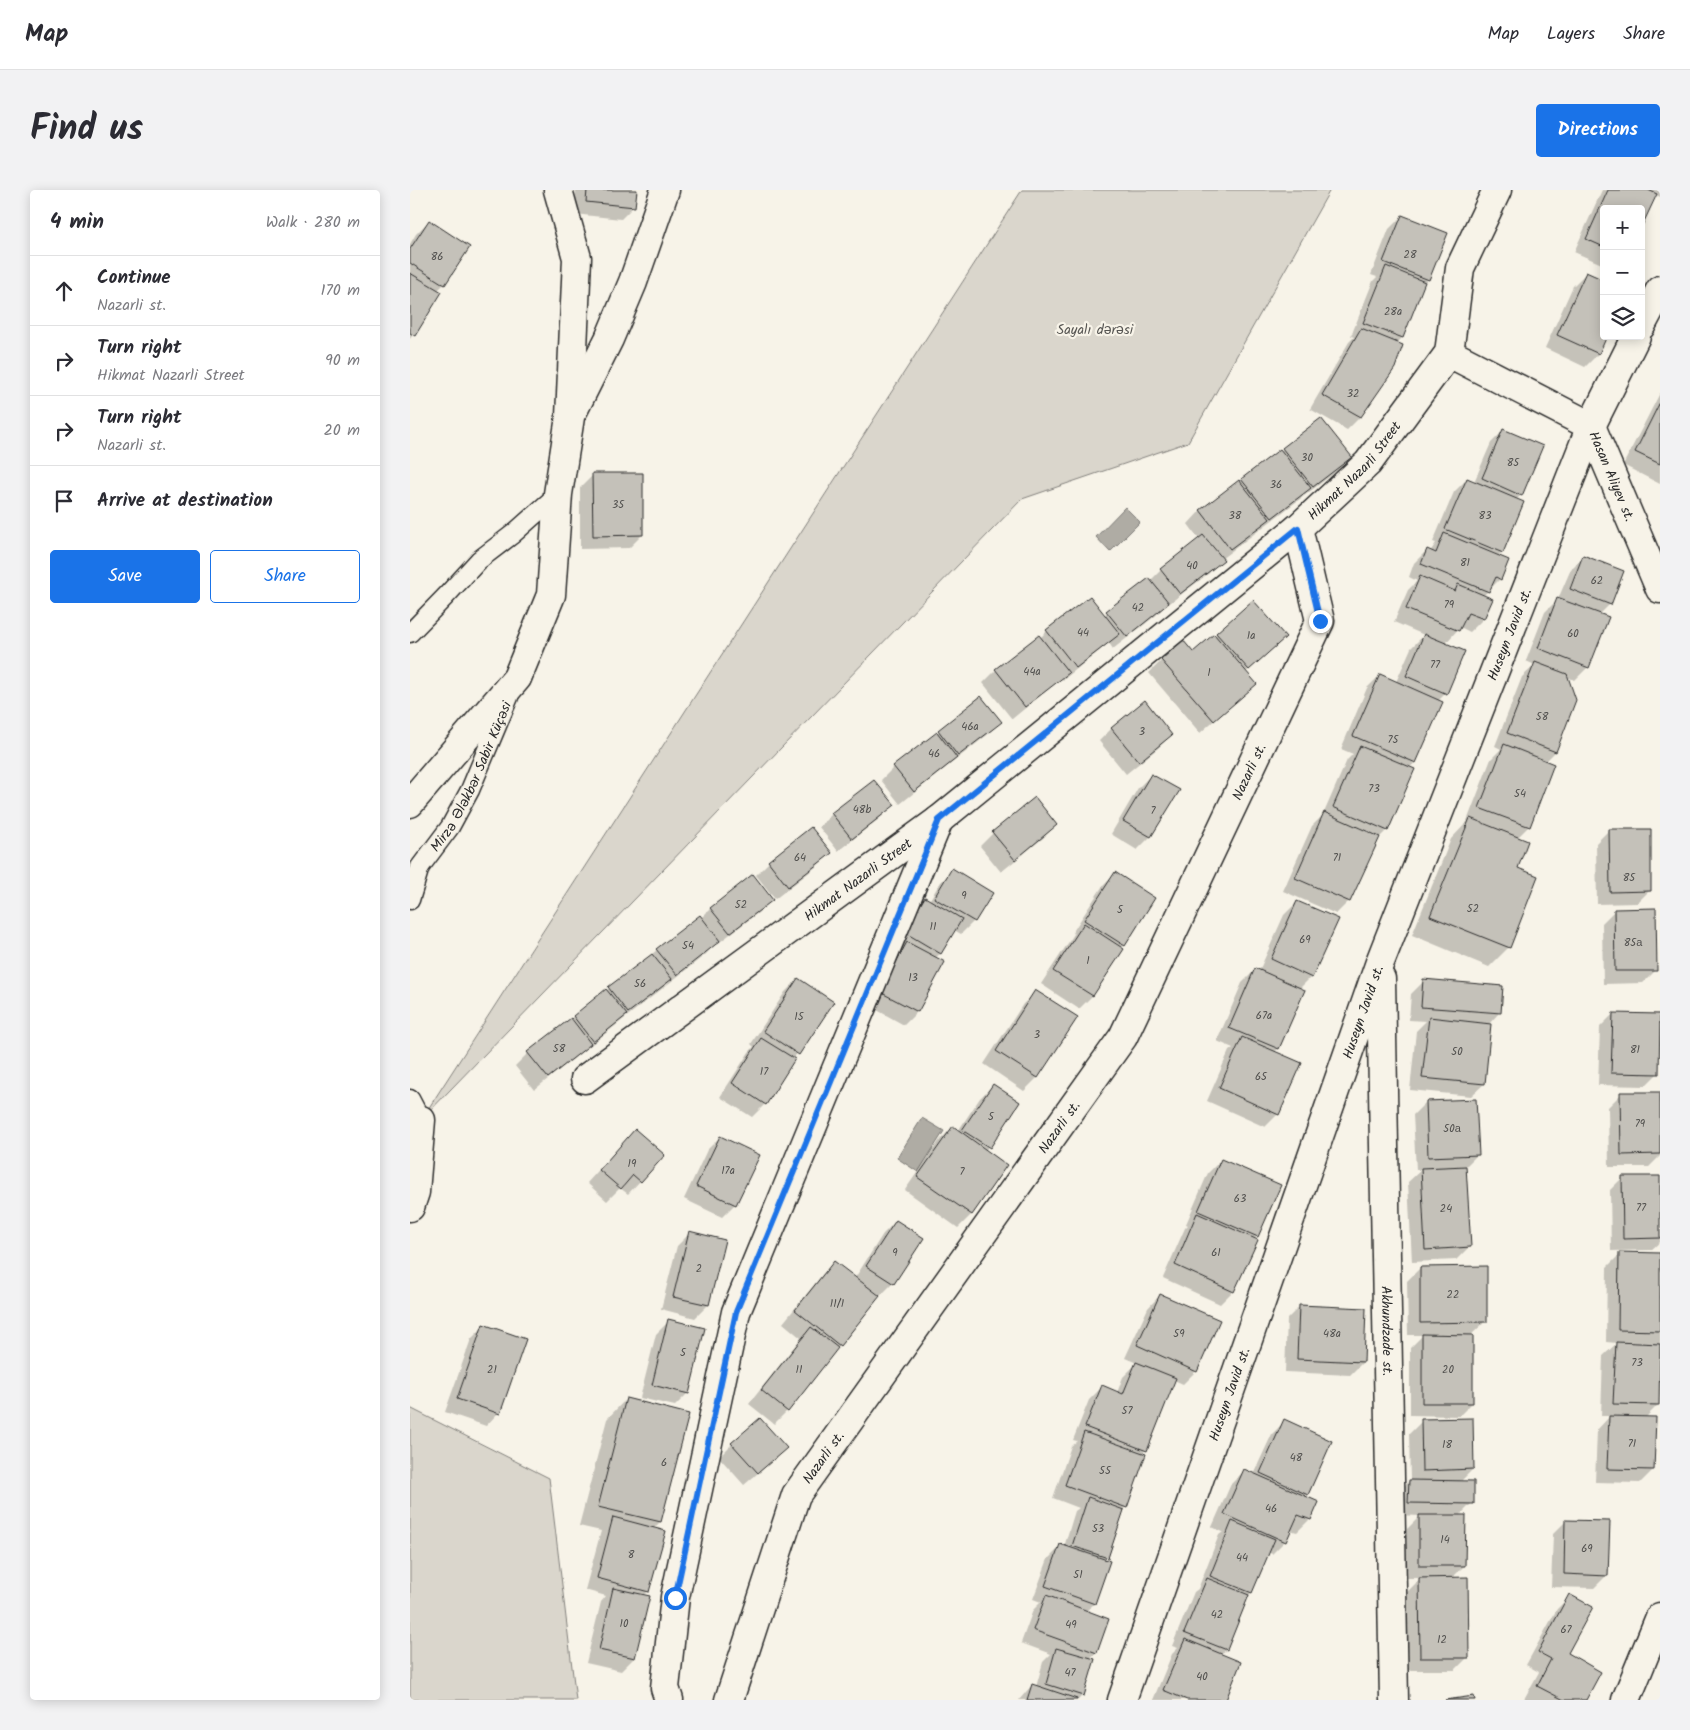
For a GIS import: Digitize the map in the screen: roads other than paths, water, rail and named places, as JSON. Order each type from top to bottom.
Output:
[{"type":"street","points":[[410,803],[517,678],[551,595],[558,494],[570,417],[577,258],[558,190]]},
{"type":"street","points":[[570,417],[609,339],[633,282],[665,190]]},
{"type":"street","name":"Hikmat Nazarli Street","points":[[585,1079],[939,820],[1298,528],[1368,463],[1449,353],[1460,268],[1497,190]]},
{"type":"street","points":[[1645,318],[1660,290]]},
{"type":"street","name":"Huseyn Javid st.","points":[[1122,1700],[1380,962],[1590,426],[1634,340]]},
{"type":"street","name":"Hasan Aliyev st.","points":[[1449,353],[1590,426],[1660,588]]},
{"type":"street","name":"Nazarli st.","points":[[729,1700],[796,1495],[1123,1037],[1320,621],[1298,528]]},
{"type":"street","points":[[669,1700],[665,1688],[675,1598],[736,1312],[939,820]]},
{"type":"street","name":"Akhundzade st.","points":[[1380,962],[1394,1700]]},
{"type":"street","points":[[410,1207],[415,1192],[416,1110]]},
{"type":"street","points":[[1626,1700],[1660,1617]]},
{"type":"lane","points":[[410,633],[479,560],[513,534],[558,494]]},
{"type":"lane","name":"Mirzə Ələkbər Sabir Küçəsi","points":[[410,900],[420,867],[450,827],[470,790],[517,678]]},
{"type":"park label","name":"Sayalı dərəsi","points":[[1095,329]]}]
